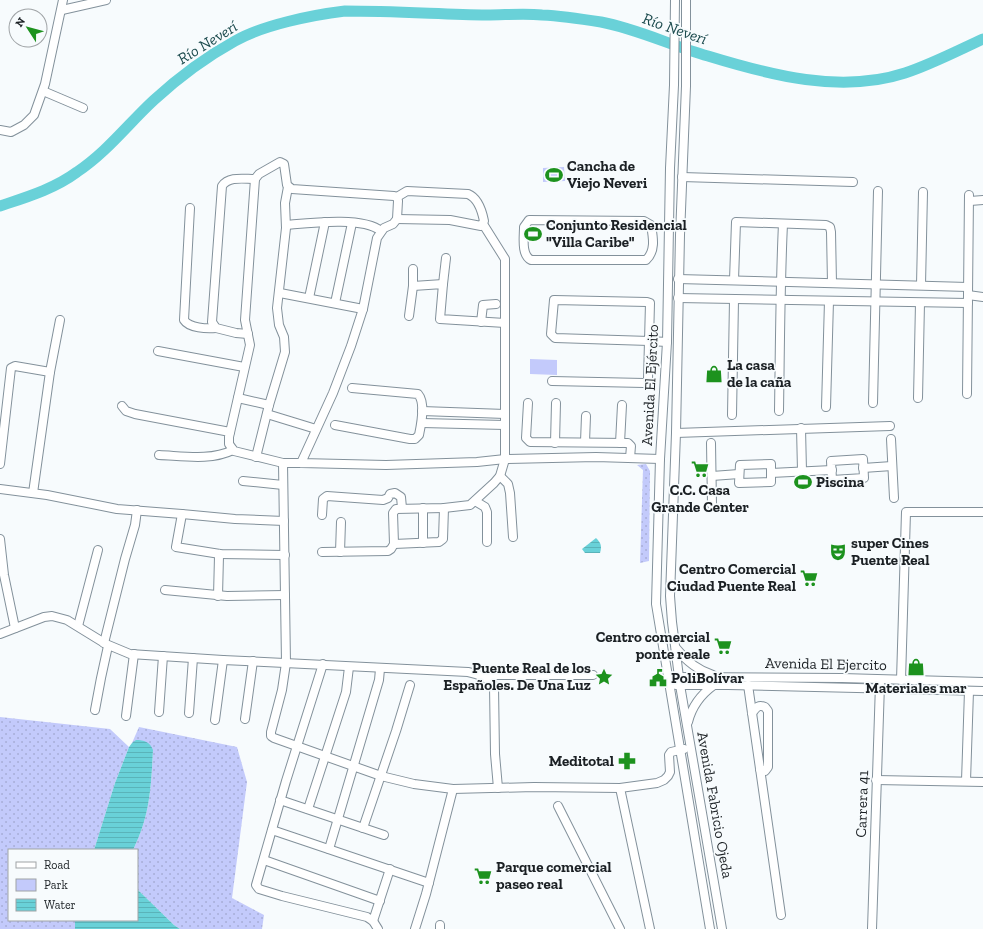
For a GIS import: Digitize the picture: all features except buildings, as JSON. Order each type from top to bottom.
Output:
[{"type":"street","points":[[0,130],[11,132],[24,125],[34,115],[43,91],[63,0]]},
{"type":"street","points":[[62,10],[106,0]]},
{"type":"street","name":"Avenida El Ejército","points":[[669,681],[658,618],[656,590],[660,459],[667,342],[675,3]]},
{"type":"street","name":"Avenida El Ejército","points":[[680,681],[670,596],[676,433],[678,279],[686,86],[686,3]]},
{"type":"street","points":[[43,91],[83,108]]},
{"type":"street","points":[[256,456],[285,352],[284,336],[277,314],[286,225],[285,203],[288,187],[284,164],[281,162],[261,172],[255,179],[245,320],[250,345],[230,432],[229,444],[233,450],[237,452],[283,463],[386,465],[477,462],[505,459],[660,459]]},
{"type":"street","points":[[682,177],[853,182]]},
{"type":"street","points":[[216,328],[212,322],[222,186],[225,181],[230,179],[255,179]]},
{"type":"street","points":[[288,187],[299,190],[397,197],[407,191],[426,191],[470,195],[475,198],[482,214],[484,221],[483,224],[505,259],[505,459],[500,476],[475,501],[464,507],[396,509],[393,513],[394,544],[391,550],[322,552]]},
{"type":"street","points":[[873,403],[878,191]]},
{"type":"street","points":[[921,285],[923,192]]},
{"type":"street","points":[[301,463],[333,393],[351,346],[362,309],[376,242],[381,231],[397,219],[397,197]]},
{"type":"street","points":[[967,394],[970,198],[983,200]]},
{"type":"street","points":[[190,208],[184,320],[188,324],[203,328],[216,328],[236,333],[248,334]]},
{"type":"street","points":[[397,219],[450,220],[481,226],[483,224]]},
{"type":"street","points":[[529,220],[644,221],[651,225],[654,240],[651,253],[646,260],[531,260],[527,258],[525,253],[524,227],[529,220]]},
{"type":"street","points":[[286,225],[325,222],[352,223],[372,225],[381,231]]},
{"type":"street","points":[[309,298],[325,222]]},
{"type":"street","points":[[734,280],[736,222],[826,225],[830,227],[832,232],[832,283]]},
{"type":"street","points":[[335,303],[352,223]]},
{"type":"street","points":[[779,412],[783,224]]},
{"type":"street","points":[[654,240],[669,239]]},
{"type":"street","points":[[446,258],[440,319],[505,323]]},
{"type":"street","points":[[409,316],[414,286],[413,269]]},
{"type":"street","points":[[678,279],[968,287]]},
{"type":"street","points":[[414,286],[443,284]]},
{"type":"street","points":[[280,293],[362,309]]},
{"type":"street","points":[[678,298],[920,303],[983,297]]},
{"type":"street","points":[[552,381],[644,384],[647,382],[648,379],[649,341],[650,303],[554,300],[551,334],[555,338],[649,341],[667,342]]},
{"type":"street","points":[[732,415],[734,300]]},
{"type":"street","points":[[826,407],[829,302]]},
{"type":"street","points":[[918,398],[920,303]]},
{"type":"street","points":[[481,322],[483,305],[496,304]]},
{"type":"street","points":[[33,493],[50,372],[60,320]]},
{"type":"street","points":[[158,351],[244,367]]},
{"type":"street","points":[[0,464],[11,368],[15,366],[50,372]]},
{"type":"street","points":[[335,425],[410,440],[415,439],[419,435],[422,423],[422,411],[420,396],[418,394],[352,388]]},
{"type":"street","points":[[238,398],[316,429]]},
{"type":"street","points":[[528,403],[527,441],[555,443],[620,442],[630,444],[630,458]]},
{"type":"street","points":[[555,443],[556,403]]},
{"type":"street","points":[[620,442],[622,405]]},
{"type":"street","points":[[122,406],[126,411],[135,414],[230,432]]},
{"type":"street","points":[[422,411],[505,414]]},
{"type":"street","points":[[586,416],[586,442]]},
{"type":"street","points":[[422,423],[505,425]]},
{"type":"street","points":[[676,433],[890,426]]},
{"type":"street","points":[[800,428],[802,471]]},
{"type":"street","points":[[891,439],[894,498]]},
{"type":"street","points":[[711,443],[712,505]]},
{"type":"street","points":[[159,455],[205,457],[222,454],[233,450]]},
{"type":"street","points":[[863,459],[864,478],[832,480],[832,470],[831,461],[863,459]]},
{"type":"street","points":[[283,463],[286,663],[282,690],[271,734],[274,738],[381,776],[414,784],[453,789],[620,788],[657,783],[664,780],[670,772],[669,755],[671,752],[691,748]]},
{"type":"street","points":[[771,464],[771,473],[771,482],[739,483],[740,465],[771,464]]},
{"type":"street","points":[[863,468],[892,466]]},
{"type":"street","points":[[771,473],[832,470]]},
{"type":"street","points":[[712,476],[739,474]]},
{"type":"street","points":[[500,476],[508,484],[510,493],[513,537]]},
{"type":"street","points":[[243,481],[283,485]]},
{"type":"street","points":[[0,489],[33,493],[117,509],[235,519],[284,521]]},
{"type":"street","points":[[322,515],[323,498],[327,496],[383,500],[388,498],[390,494],[395,493],[401,497],[402,508]]},
{"type":"street","points":[[475,501],[485,507],[487,512],[487,542]]},
{"type":"street","points":[[423,508],[423,543]]},
{"type":"street","points":[[394,544],[439,542],[443,539],[444,508]]},
{"type":"street","points":[[95,710],[106,644],[121,573],[137,510]]},
{"type":"street","points":[[901,680],[906,512],[983,512]]},
{"type":"street","points":[[182,514],[176,547],[220,554],[285,555]]},
{"type":"street","points":[[340,552],[341,522]]},
{"type":"street","points":[[0,539],[1,559],[15,628]]},
{"type":"street","points":[[78,626],[98,550]]},
{"type":"street","points":[[218,596],[220,554]]},
{"type":"street","points":[[165,590],[218,596],[244,597],[285,595]]},
{"type":"street","points":[[0,634],[44,617],[52,616],[62,618],[78,626],[106,644],[124,652],[134,654],[223,660],[468,672],[485,677],[494,686],[494,748],[498,788]]},
{"type":"street","points":[[676,648],[682,656],[698,669],[707,673],[727,677]]},
{"type":"street","points":[[126,716],[134,654]]},
{"type":"street","points":[[159,712],[163,656]]},
{"type":"street","points":[[188,713],[193,658]]},
{"type":"street","points":[[216,720],[223,660]]},
{"type":"street","points":[[665,660],[672,666],[674,666],[677,661]]},
{"type":"street","points":[[245,720],[252,661]]},
{"type":"street","points":[[323,664],[280,800],[257,887],[259,889],[367,917],[373,921],[378,929]]},
{"type":"street","points":[[308,809],[346,692],[349,666]]},
{"type":"street","points":[[329,849],[379,680],[380,668]]},
{"type":"street","points":[[485,677],[494,675],[593,675]]},
{"type":"street","name":"Avenida El Ejercito","points":[[669,681],[727,677],[786,677],[983,682]]},
{"type":"street","name":"Carrera 41","points":[[872,929],[880,679]]},
{"type":"street","name":"Avenida Fabricio Ojeda","points":[[669,681],[710,929]]},
{"type":"street","name":"Avenida El Ejercito","points":[[680,681],[714,685],[983,691]]},
{"type":"street","name":"Avenida Fabricio Ojeda","points":[[680,681],[722,929]]},
{"type":"street","points":[[363,828],[410,685]]},
{"type":"street","points":[[687,725],[693,706],[699,698],[714,685]]},
{"type":"street","points":[[748,685],[781,915]]},
{"type":"street","points":[[966,781],[969,691]]},
{"type":"street","points":[[752,713],[757,707],[761,706],[765,707],[768,711],[768,767],[765,771],[760,769]]},
{"type":"street","points":[[876,780],[983,782]]},
{"type":"street","points":[[620,788],[650,929]]},
{"type":"street","points":[[415,929],[429,883],[453,789]]},
{"type":"street","points":[[280,800],[384,834]]},
{"type":"street","points":[[558,806],[620,929]]},
{"type":"street","points":[[272,830],[429,883]]},
{"type":"street","points":[[264,860],[380,901]]},
{"type":"street","points":[[373,921],[390,870]]},
{"type":"green space","name":"Cancha de Viejo Neveri","points":[[564,167],[565,181],[543,182],[543,168]]},
{"type":"green space","points":[[530,359],[557,360],[557,375],[530,374]]},
{"type":"green space","points":[[646,464],[650,471],[649,561],[640,563],[643,470],[637,465]]},
{"type":"green space","points":[[0,717],[110,729],[129,747],[115,783],[94,849],[8,849],[8,921],[75,921],[75,929],[0,929]]},
{"type":"green space","points":[[139,727],[237,747],[247,782],[232,898],[264,915],[262,929],[180,929],[138,890],[138,849],[134,849],[139,838],[149,802],[153,750],[132,743]]},
{"type":"water","points":[[596,538],[601,545],[600,553],[585,553],[582,549]]},
{"type":"water","points":[[136,740],[142,740],[150,745],[153,750],[149,802],[139,838],[134,849],[94,849],[115,783],[132,743]]},
{"type":"water","points":[[138,890],[180,929],[75,929],[75,921],[138,921]]},
{"type":"waterway","name":"Río Neverí","points":[[0,206],[50,188],[77,172],[108,147],[144,109],[163,92],[193,68],[224,47],[259,30],[318,15],[345,11],[363,11],[487,15],[528,14],[572,18],[615,25],[695,52],[756,70],[806,80],[831,82],[856,82],[881,79],[905,73],[934,62],[983,39]]},
{"type":"place","name":"Cancha de Viejo Neveri","points":[[554,175]]},
{"type":"place","name":"Conjunto Residencial \"Villa Caribe\"","points":[[533,234]]},
{"type":"place","name":"La casa de la caña","points":[[714,374]]},
{"type":"place","name":"C.C. Casa Grande Center","points":[[700,469]]},
{"type":"place","name":"Piscina","points":[[803,482]]},
{"type":"place","name":"super Cines Puente Real","points":[[838,552]]},
{"type":"place","name":"Centro Comercial Ciudad Puente Real","points":[[809,578]]},
{"type":"place","name":"Centro comercial ponte reale","points":[[723,646]]},
{"type":"place","name":"Materiales mar","points":[[916,667]]},
{"type":"place","name":"Puente Real de los Españoles. De Una Luz","points":[[604,677]]},
{"type":"place","name":"PoliBolívar","points":[[658,678]]},
{"type":"place","name":"Meditotal","points":[[627,761]]},
{"type":"place","name":"Parque comercial paseo real","points":[[483,876]]}]
